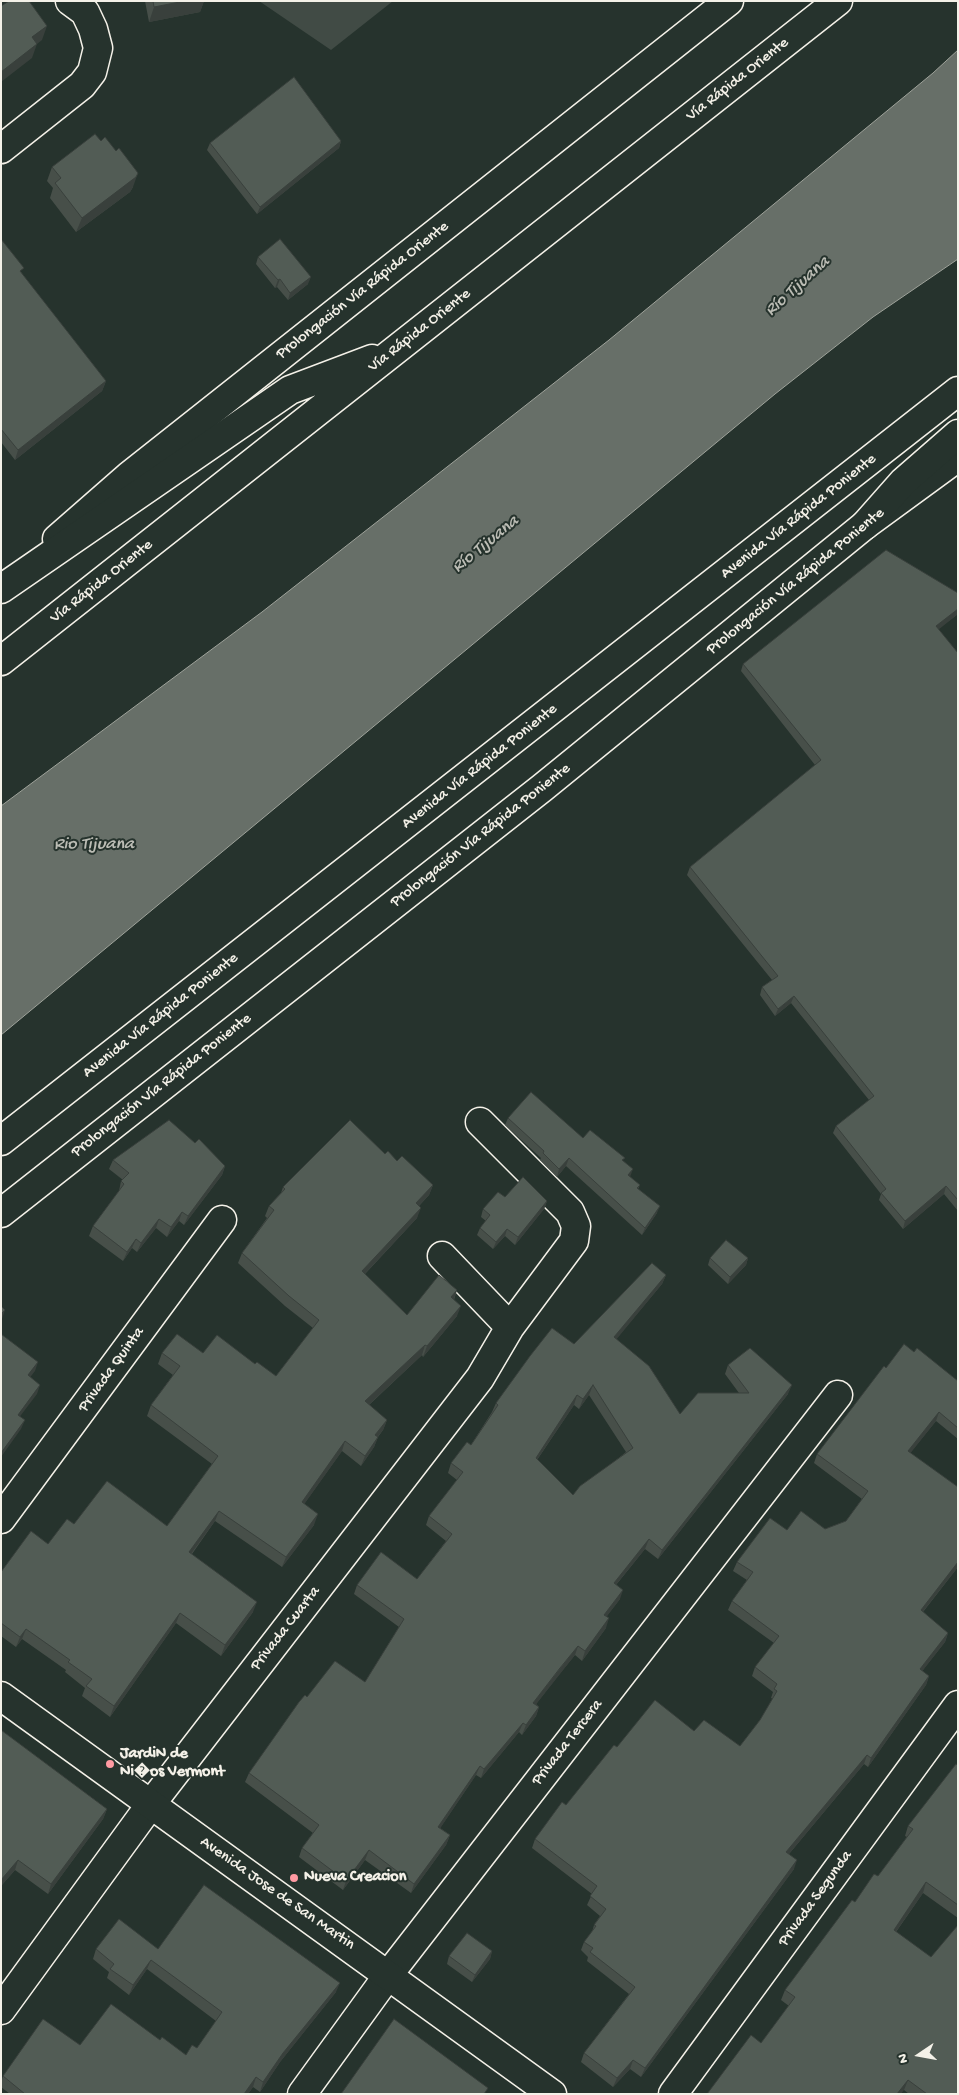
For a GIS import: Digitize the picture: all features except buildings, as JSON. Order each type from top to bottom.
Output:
[{"type":"main road","points":[[1,148],[82,85],[92,72],[98,48],[93,29],[86,12],[70,1]]},
{"type":"main road","name":"Vía Rápida Oriente","points":[[1,661],[838,1]]},
{"type":"main road","name":"Prolongación Vía Rápida Oriente","points":[[1,588],[129,476],[724,4]]},
{"type":"main road","points":[[1,588],[290,390],[396,350]]},
{"type":"main road","name":"Avenida Vía Rápida Poniente","points":[[1,1141],[958,392]]},
{"type":"main road","points":[[866,525],[903,482],[958,434]]},
{"type":"main road","name":"Prolongación Vía Rápida Poniente","points":[[1,1213],[542,788],[866,525],[958,457]]},
{"type":"main road","name":"Privada Cuarta","points":[[1,2010],[150,1804],[480,1378],[510,1327],[574,1241],[576,1226],[570,1212],[480,1122]]},
{"type":"main road","name":"Privada Quinta","points":[[1,1519],[222,1220]]},
{"type":"main road","points":[[442,1256],[510,1327]]},
{"type":"main road","name":"Privada Tercera","points":[[302,2094],[389,1974],[838,1395]]},
{"type":"main road","name":"Avenida Jose de San Martin","points":[[1,1696],[389,1974],[552,2094]]},
{"type":"main road","name":"Privada Segunda","points":[[673,2094],[958,1704]]},
{"type":"shaded area","points":[[259,1],[393,1],[331,50]]},
{"type":"water","name":"Rio Tijuana","points":[[958,50],[958,259],[873,317],[775,394],[1,1035],[1,806],[262,612],[609,340],[933,73]]},
{"type":"place","name":"JardiN de Ni�os Vermont","points":[[110,1764]]},
{"type":"place","name":"Nueva Creacion","points":[[294,1878]]},
{"type":"water label","name":"Río Tijuana","points":[[798,287]]},
{"type":"water label","name":"Río Tijuana","points":[[486,545]]}]
